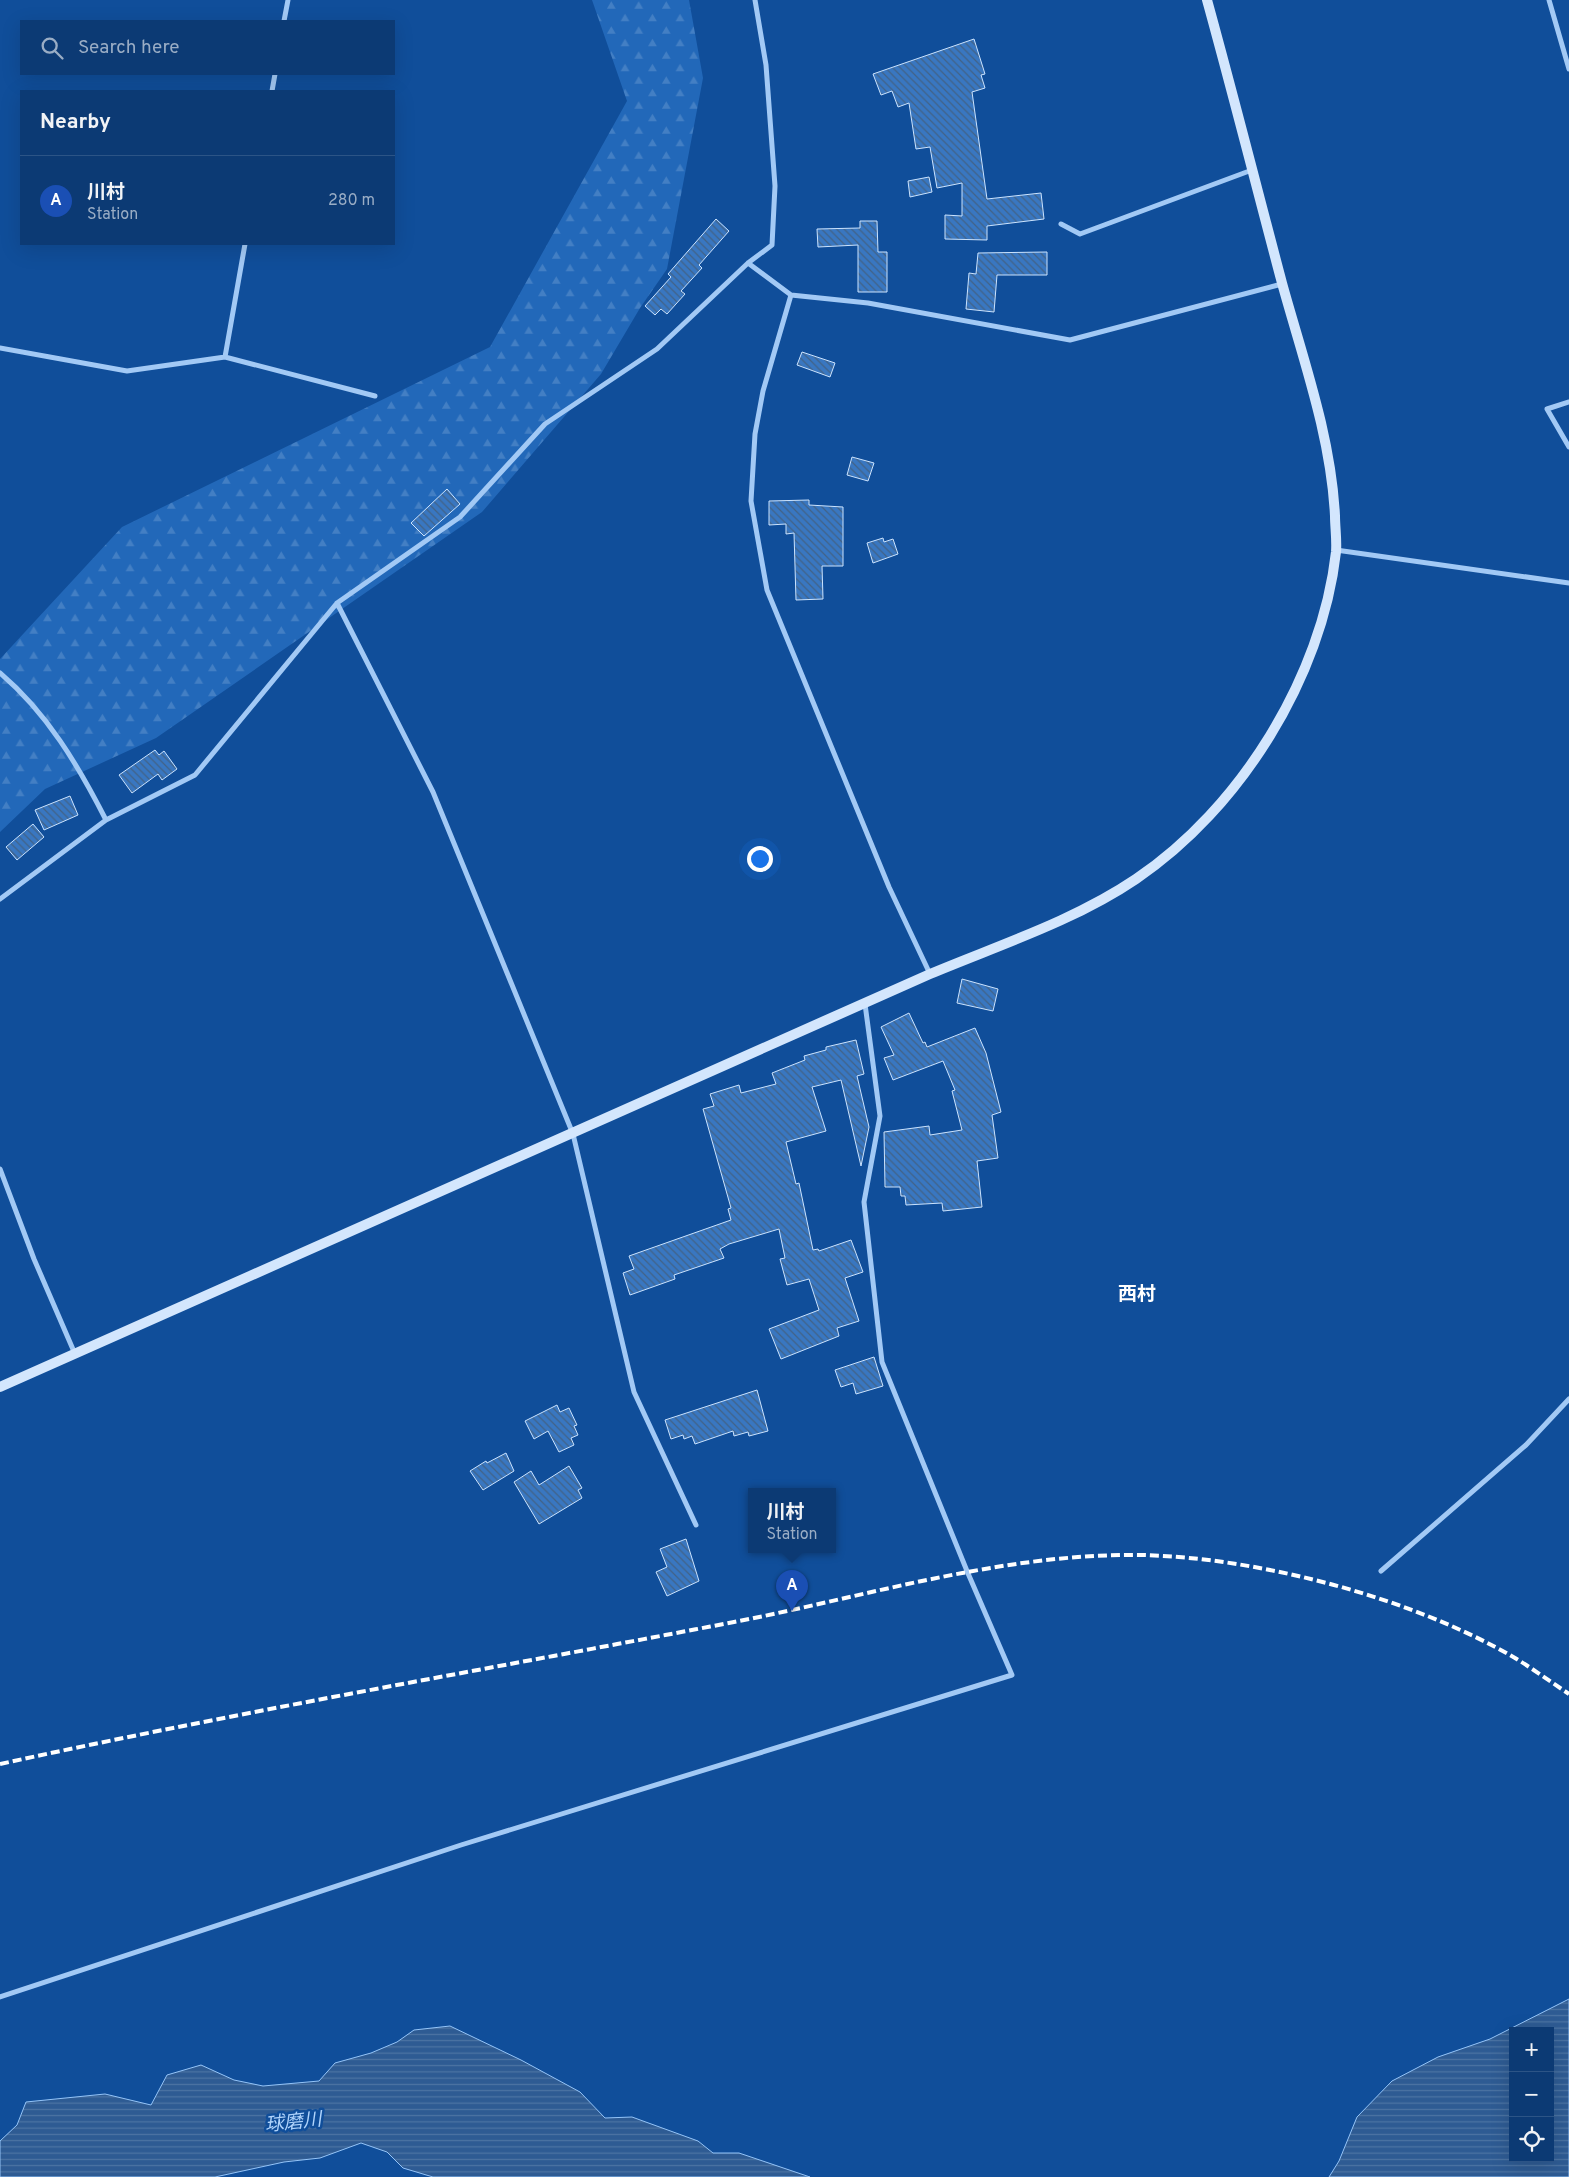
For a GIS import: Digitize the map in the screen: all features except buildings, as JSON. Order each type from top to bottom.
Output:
[{"type":"street","points":[[284,20],[288,0]]},
{"type":"street","points":[[0,899],[106,820],[195,775],[337,603],[460,517],[545,424],[657,350],[748,263],[772,245],[775,186],[766,65],[755,0]]},
{"type":"street","points":[[0,1387],[930,974],[1078,912],[1136,880],[1184,841],[1232,790],[1267,740],[1301,677],[1322,618],[1336,550],[1333,482],[1317,407],[1207,0]]},
{"type":"street","points":[[1549,0],[1569,69]]},
{"type":"street","points":[[272,90],[275,75]]},
{"type":"street","points":[[1060,224],[1080,234],[1252,170]]},
{"type":"street","points":[[225,357],[245,245]]},
{"type":"street","points":[[748,263],[791,295],[868,303],[1070,340],[1283,284]]},
{"type":"street","points":[[791,295],[763,391],[755,434],[751,501],[766,590],[889,887],[930,974]]},
{"type":"street","points":[[0,348],[127,371],[225,357],[375,396]]},
{"type":"street","points":[[1569,402],[1547,409],[1569,447]]},
{"type":"street","points":[[1336,550],[1569,583]]},
{"type":"street","points":[[337,603],[433,792],[573,1134],[634,1392],[696,1525]]},
{"type":"street","points":[[0,673],[22,692],[67,748],[106,820]]},
{"type":"street","points":[[0,1997],[461,1845],[1012,1675],[967,1571],[882,1362],[864,1202],[880,1116],[864,1004]]},
{"type":"street","points":[[0,1169],[34,1259],[75,1354]]},
{"type":"street","points":[[1380,1572],[1526,1445],[1569,1399]]},
{"type":"green space","points":[[592,0],[689,0],[703,78],[667,269],[640,308],[601,374],[482,512],[156,738],[45,789],[0,832],[0,659],[122,527],[490,347],[627,101]]},
{"type":"water","points":[[1569,1999],[1569,2177],[1329,2177],[1339,2161],[1357,2117],[1392,2081],[1438,2057],[1490,2039],[1509,2029],[1509,2162],[1554,2162],[1554,2027],[1514,2027]]},
{"type":"water","name":"球磨川","points":[[450,2026],[521,2060],[580,2092],[605,2118],[632,2117],[698,2141],[713,2153],[739,2153],[810,2177],[433,2177],[403,2168],[387,2152],[361,2143],[320,2158],[284,2162],[215,2177],[0,2177],[0,2141],[17,2125],[26,2102],[105,2094],[151,2105],[167,2075],[201,2065],[234,2080],[263,2086],[319,2081],[335,2063],[371,2053],[397,2042],[414,2030]]},
{"type":"railway","points":[[0,1764],[274,1708],[785,1612],[987,1568],[1090,1556],[1142,1555],[1188,1558],[1285,1573],[1334,1585],[1430,1617],[1474,1636],[1515,1658],[1569,1694]]},
{"type":"place","name":"川村","points":[[792,1611]]},
{"type":"district","name":"西村","points":[[1137,1293]]}]
